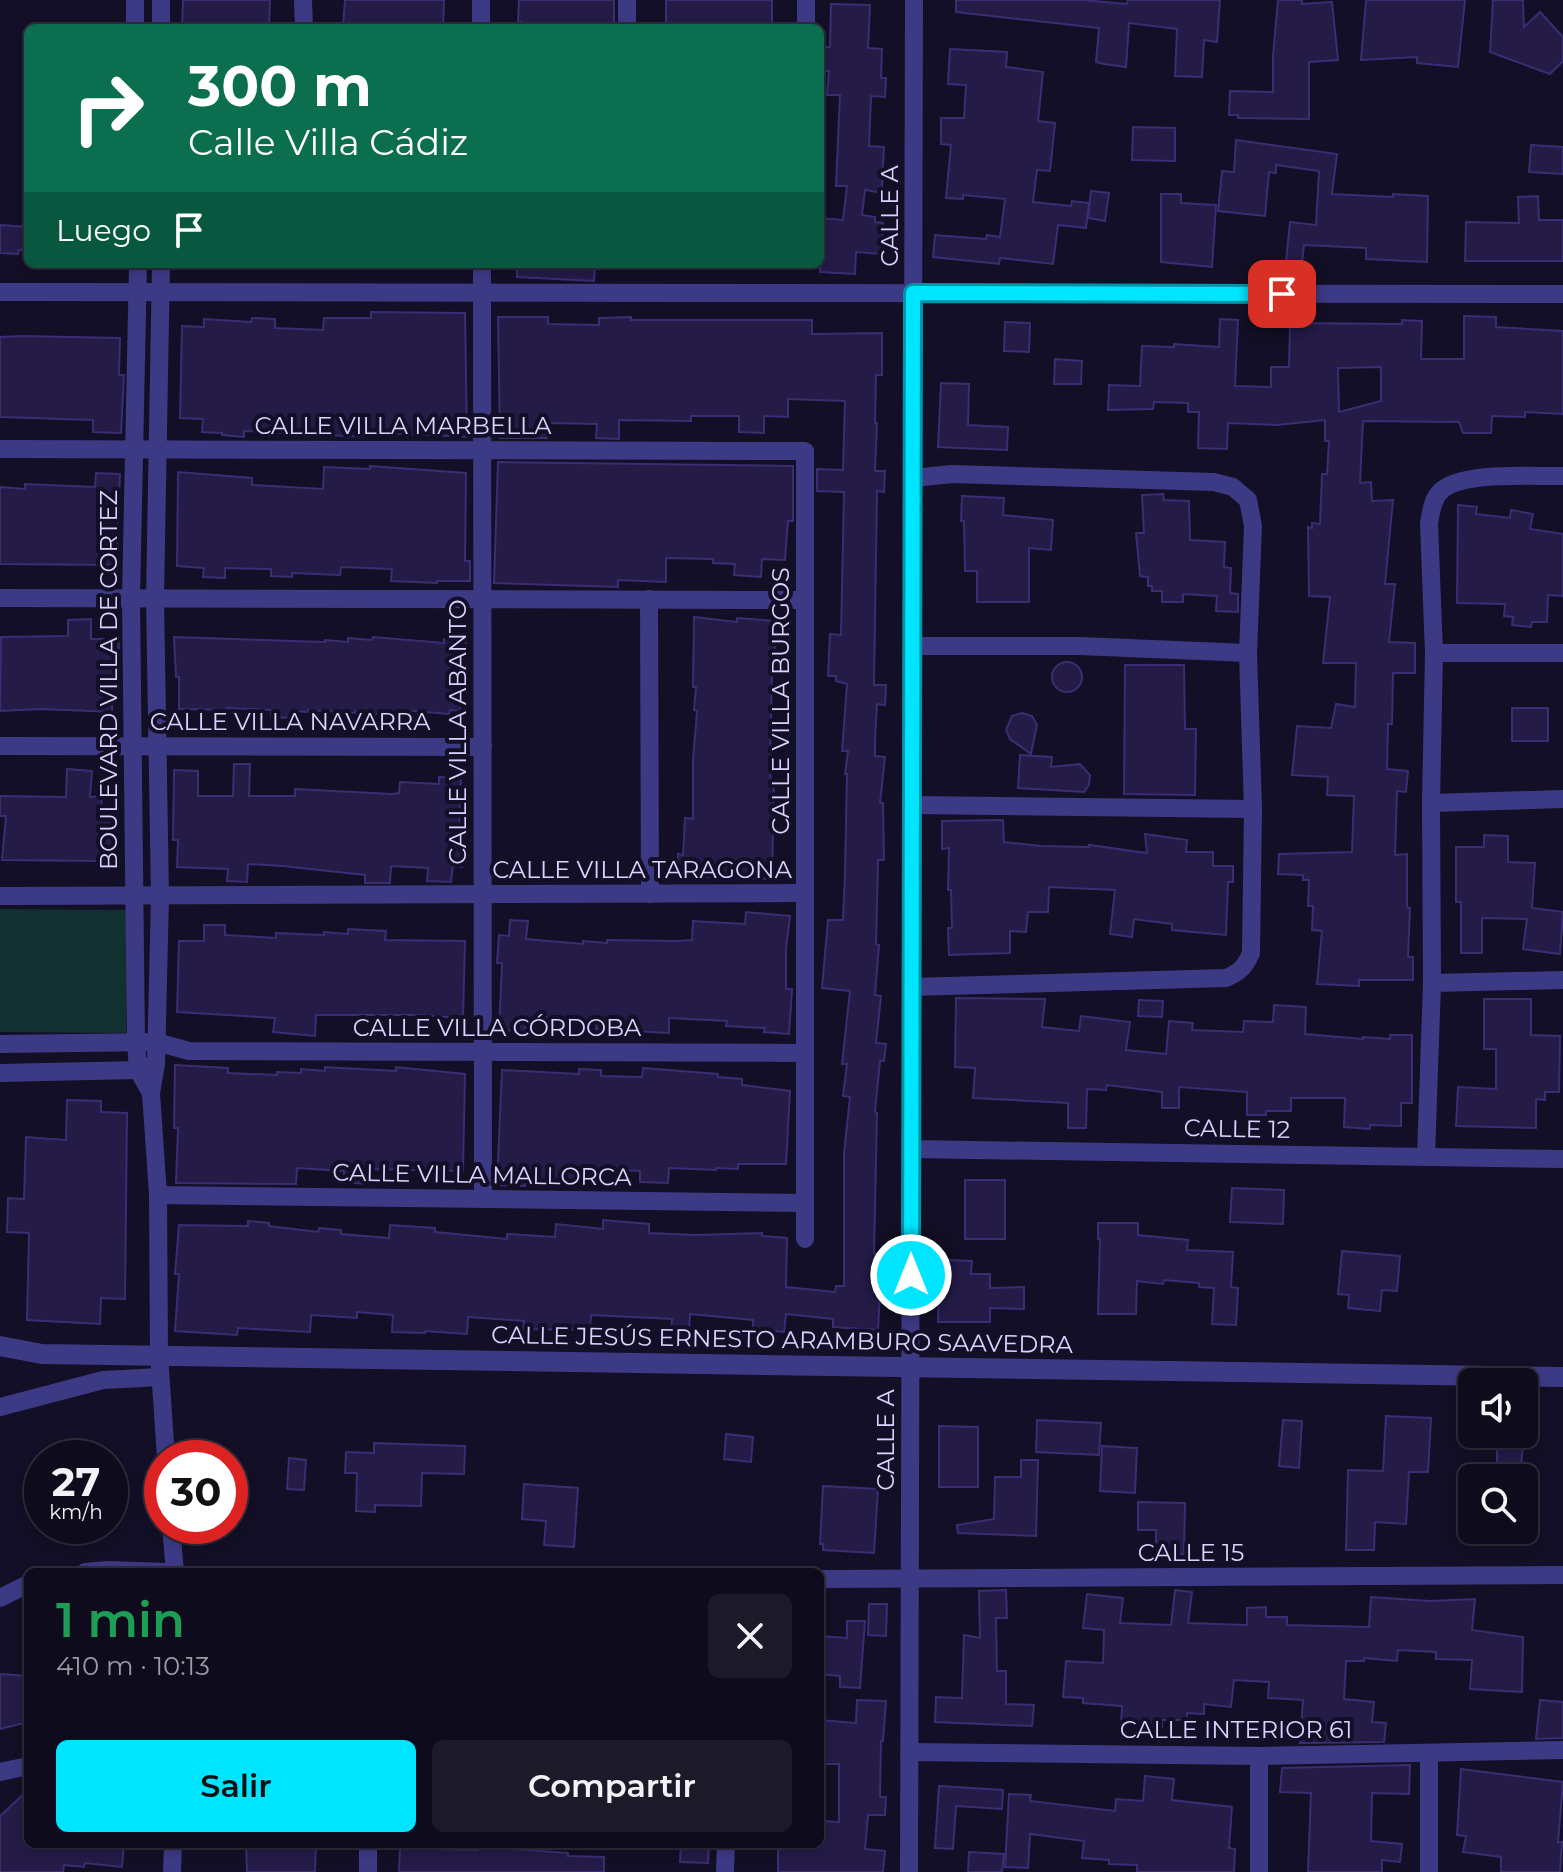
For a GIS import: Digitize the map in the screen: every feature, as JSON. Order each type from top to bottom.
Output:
[{"type":"street","points":[[135,0],[135,24]]},
{"type":"street","points":[[161,0],[161,24]]},
{"type":"street","points":[[303,0],[304,24]]},
{"type":"street","points":[[481,0],[481,24]]},
{"type":"street","points":[[627,0],[627,24]]},
{"type":"street","points":[[806,0],[806,24]]},
{"type":"street","name":"CALLE A","points":[[909,1872],[914,0]]},
{"type":"street","name":"BOULEVARD VILLA DE CORTEZ","points":[[138,268],[131,746],[136,1043],[138,1070],[151,1093]]},
{"type":"street","name":"BOULEVARD VILLA DE CORTEZ","points":[[161,268],[155,598],[160,896],[156,1064],[151,1093],[158,1195],[159,1355],[165,1440]]},
{"type":"street","name":"CALLE VILLA ABANTO","points":[[482,268],[483,1199]]},
{"type":"street","points":[[0,292],[1563,294]]},
{"type":"street","name":"CALLE VILLA MARBELLA","points":[[0,449],[805,451]]},
{"type":"street","name":"CALLE VILLA BURGOS","points":[[805,451],[805,1239]]},
{"type":"street","points":[[911,987],[1226,978],[1237,974],[1246,966],[1251,953],[1253,809],[1248,653],[1253,526],[1248,500],[1233,487],[1214,482],[968,474],[913,478]]},
{"type":"street","points":[[1426,1156],[1432,983],[1434,653],[1429,523],[1433,503],[1440,491],[1465,479],[1563,476]]},
{"type":"street","points":[[0,598],[805,600]]},
{"type":"street","points":[[649,599],[650,894]]},
{"type":"street","points":[[912,646],[1080,646],[1248,653]]},
{"type":"street","points":[[1434,653],[1563,653]]},
{"type":"street","name":"CALLE VILLA NAVARRA","points":[[0,746],[483,747]]},
{"type":"street","points":[[1431,803],[1563,799]]},
{"type":"street","points":[[912,805],[1253,809]]},
{"type":"street","name":"CALLE VILLA TARAGONA","points":[[0,896],[805,893]]},
{"type":"street","points":[[1432,983],[1563,980]]},
{"type":"street","name":"CALLE VILLA CÓRDOBA","points":[[0,1044],[156,1042],[189,1051],[805,1053]]},
{"type":"street","name":"CALLE VILLA CÓRDOBA","points":[[0,1073],[138,1070],[189,1051]]},
{"type":"street","name":"CALLE 12","points":[[911,1149],[1563,1159]]},
{"type":"street","name":"CALLE VILLA MALLORCA","points":[[158,1195],[805,1203]]},
{"type":"street","name":"CALLE JESÚS ERNESTO ARAMBURO SAAVEDRA","points":[[0,1346],[42,1354],[1563,1377]]},
{"type":"street","points":[[0,1407],[103,1380],[160,1377]]},
{"type":"street","points":[[173,1544],[175,1568]]},
{"type":"street","name":"CALLE 15","points":[[824,1579],[1563,1575]]},
{"type":"street","points":[[0,1598],[24,1586]]},
{"type":"street","name":"CALLE INTERIOR 61","points":[[909,1752],[1259,1756],[1563,1750]]},
{"type":"street","points":[[1429,1753],[1429,1872]]},
{"type":"street","points":[[1259,1756],[1259,1872]]},
{"type":"street","points":[[0,1772],[24,1767]]},
{"type":"street","points":[[172,1872],[173,1848]]},
{"type":"street","points":[[368,1848],[368,1872]]},
{"type":"street","points":[[725,1872],[726,1848]]},
{"type":"green space","points":[[0,909],[128,910],[126,1033],[0,1032]]},
{"type":"building","points":[[183,0],[270,0],[269,24],[182,24]]},
{"type":"building","points":[[345,0],[444,0],[443,24],[343,24]]},
{"type":"building","points":[[519,0],[614,0],[614,24],[518,22]]},
{"type":"building","points":[[666,0],[772,0],[772,24],[666,24]]},
{"type":"building","points":[[956,0],[1082,0],[1127,4],[1128,0],[1220,0],[1217,42],[1204,40],[1202,77],[1175,76],[1177,29],[1129,23],[1126,67],[1096,62],[1099,28],[956,12]]},
{"type":"building","points":[[1278,0],[1302,0],[1302,4],[1332,2],[1338,60],[1309,62],[1309,119],[1238,118],[1238,115],[1229,115],[1230,91],[1273,92]]},
{"type":"building","points":[[1366,0],[1465,0],[1458,67],[1417,63],[1417,57],[1361,60]]},
{"type":"building","points":[[1493,0],[1523,0],[1524,27],[1540,12],[1563,37],[1563,61],[1550,74],[1490,52]]},
{"type":"building","points":[[831,4],[870,5],[868,48],[882,49],[881,78],[886,78],[885,97],[871,96],[869,146],[884,147],[882,187],[878,192],[865,190],[862,215],[875,217],[875,222],[883,223],[881,254],[856,252],[855,274],[820,272],[820,268],[824,268],[824,218],[843,220],[847,186],[836,186],[840,95],[827,95],[829,71],[824,71],[824,47],[830,47]]},
{"type":"building","points":[[950,49],[1007,52],[1006,67],[1043,72],[1038,121],[1055,123],[1050,171],[1037,170],[1033,202],[1071,206],[1072,201],[1089,203],[1086,228],[1058,225],[1053,264],[1000,258],[999,264],[933,257],[935,235],[986,239],[987,235],[1000,237],[1005,199],[963,195],[963,199],[946,198],[951,145],[941,144],[941,118],[964,118],[966,85],[948,84]]},
{"type":"building","points":[[1133,127],[1175,128],[1175,161],[1132,160]]},
{"type":"building","points":[[1236,140],[1337,154],[1332,194],[1428,196],[1427,262],[1366,259],[1366,248],[1304,245],[1302,263],[1286,262],[1290,222],[1316,225],[1319,171],[1276,165],[1276,173],[1269,172],[1265,216],[1218,211],[1222,171],[1234,172]]},
{"type":"building","points":[[1531,145],[1563,147],[1563,174],[1529,172]]},
{"type":"building","points":[[1091,191],[1109,193],[1105,221],[1088,218]]},
{"type":"building","points":[[1161,194],[1181,194],[1181,203],[1216,205],[1212,267],[1161,262]]},
{"type":"building","points":[[1538,196],[1539,220],[1563,220],[1563,261],[1465,261],[1466,222],[1519,223],[1518,197]]},
{"type":"building","points":[[0,225],[24,227],[24,250],[19,250],[18,254],[0,253]]},
{"type":"building","points":[[517,268],[595,268],[594,281],[517,277]]},
{"type":"building","points":[[371,312],[465,313],[467,437],[366,432],[366,437],[244,431],[244,437],[202,432],[203,419],[180,418],[182,326],[204,327],[204,319],[251,322],[252,318],[275,319],[275,328],[323,330],[324,318],[371,318]]},
{"type":"building","points":[[1464,316],[1496,317],[1496,327],[1563,331],[1563,414],[1525,412],[1525,417],[1492,416],[1491,433],[1463,433],[1459,422],[1363,421],[1360,483],[1371,482],[1372,501],[1393,500],[1385,584],[1395,584],[1389,642],[1415,643],[1415,673],[1393,673],[1387,769],[1408,771],[1406,792],[1397,791],[1395,855],[1407,854],[1407,907],[1410,908],[1408,957],[1413,957],[1413,980],[1359,980],[1359,986],[1317,984],[1322,931],[1312,930],[1313,906],[1308,906],[1309,880],[1303,880],[1303,875],[1278,874],[1279,854],[1352,852],[1354,796],[1327,795],[1328,777],[1292,775],[1297,726],[1331,728],[1336,704],[1355,707],[1356,663],[1323,663],[1330,597],[1309,596],[1308,527],[1312,528],[1312,523],[1320,524],[1322,474],[1327,474],[1329,441],[1325,441],[1325,420],[1277,425],[1228,423],[1227,449],[1198,448],[1199,412],[1188,412],[1188,403],[1154,402],[1153,409],[1108,410],[1109,385],[1140,386],[1142,346],[1174,347],[1174,344],[1219,347],[1220,319],[1238,320],[1235,386],[1271,387],[1271,367],[1289,367],[1290,323],[1402,324],[1402,320],[1422,321],[1421,359],[1464,359]],"holes":[[[1381,367],[1381,401],[1339,412],[1338,368]]]},
{"type":"building","points":[[498,317],[548,317],[548,324],[599,325],[599,318],[631,317],[631,320],[812,320],[812,334],[882,333],[882,375],[876,375],[875,471],[885,471],[884,492],[877,491],[874,685],[886,685],[885,705],[877,704],[875,739],[875,756],[885,757],[880,803],[883,803],[884,860],[878,860],[876,944],[879,945],[875,995],[881,996],[876,1043],[886,1044],[884,1061],[880,1061],[875,1112],[874,1254],[882,1254],[878,1330],[833,1327],[833,1319],[786,1314],[784,1332],[753,1329],[753,1320],[690,1314],[689,1331],[671,1330],[672,1319],[591,1315],[590,1330],[523,1329],[524,1321],[468,1317],[467,1334],[392,1332],[393,1315],[357,1312],[357,1318],[311,1315],[310,1332],[238,1328],[237,1335],[175,1331],[179,1225],[248,1226],[248,1221],[318,1232],[319,1228],[341,1230],[341,1234],[389,1238],[390,1225],[507,1239],[507,1234],[555,1237],[556,1224],[603,1229],[603,1220],[649,1224],[649,1233],[762,1233],[762,1236],[787,1238],[786,1287],[835,1292],[836,1286],[844,1286],[844,1153],[850,1097],[843,1096],[847,1064],[842,1064],[850,991],[822,988],[828,920],[843,920],[848,751],[842,751],[847,684],[836,681],[836,676],[828,676],[830,634],[841,635],[844,492],[817,491],[817,469],[843,470],[845,401],[788,399],[788,417],[764,416],[764,433],[739,432],[739,416],[691,416],[691,421],[619,420],[619,439],[596,438],[597,424],[548,423],[547,438],[500,438]]},
{"type":"building","points":[[1005,322],[1030,323],[1029,352],[1004,351]]},
{"type":"building","points":[[0,337],[120,338],[119,375],[124,375],[121,433],[93,432],[93,420],[0,417]]},
{"type":"building","points":[[1055,359],[1082,361],[1081,384],[1054,384]]},
{"type":"building","points":[[941,383],[969,384],[968,425],[1008,427],[1007,450],[938,447]]},
{"type":"building","points":[[498,462],[793,466],[793,521],[788,521],[785,560],[762,559],[761,577],[734,575],[735,564],[713,563],[713,559],[666,558],[666,582],[618,580],[618,587],[494,583]]},
{"type":"building","points":[[370,466],[466,473],[465,561],[470,561],[470,581],[391,581],[392,569],[341,567],[340,575],[292,573],[292,577],[271,576],[271,569],[225,568],[225,578],[203,577],[204,568],[177,566],[178,472],[252,478],[252,485],[323,489],[324,467],[370,469]]},
{"type":"building","points":[[96,473],[120,474],[116,565],[0,564],[0,487],[25,489],[25,484],[95,487]]},
{"type":"building","points":[[1163,494],[1164,500],[1189,501],[1190,540],[1225,542],[1224,567],[1231,568],[1230,593],[1238,594],[1238,612],[1216,611],[1217,596],[1183,594],[1183,602],[1162,602],[1162,591],[1152,591],[1152,586],[1148,586],[1148,577],[1140,576],[1136,533],[1144,533],[1142,495]]},
{"type":"building","points":[[962,496],[1004,498],[1003,515],[1053,520],[1051,550],[1029,548],[1029,602],[977,602],[977,571],[965,571]]},
{"type":"building","points":[[1458,505],[1477,507],[1476,514],[1510,518],[1511,510],[1533,514],[1530,529],[1563,534],[1563,596],[1548,595],[1547,622],[1532,622],[1531,627],[1512,625],[1513,617],[1504,616],[1505,604],[1457,603]]},
{"type":"building","points":[[694,617],[737,622],[737,618],[789,622],[787,644],[775,643],[772,675],[772,879],[677,876],[678,854],[683,855],[685,818],[693,819],[697,711],[694,710],[696,687],[693,687]]},
{"type":"building","points":[[91,619],[91,639],[119,639],[117,688],[112,688],[112,712],[0,711],[1,637],[68,636],[68,620]]},
{"type":"building","points":[[174,637],[325,642],[348,642],[348,638],[372,640],[373,637],[444,643],[444,639],[466,641],[460,711],[450,710],[449,714],[402,710],[402,713],[379,711],[379,714],[308,710],[292,711],[292,718],[271,717],[271,710],[179,709]]},
{"type":"building","points":[[1067,662],[1078,666],[1082,677],[1078,688],[1067,692],[1056,688],[1052,677],[1056,666]]},
{"type":"building","points":[[1125,665],[1184,665],[1185,729],[1196,729],[1195,795],[1124,794]]},
{"type":"building","points":[[1512,708],[1548,708],[1548,741],[1512,741]]},
{"type":"building","points":[[1022,713],[1032,716],[1037,725],[1031,754],[1010,739],[1006,730],[1012,716]]},
{"type":"building","points":[[1020,755],[1052,757],[1051,767],[1080,764],[1090,775],[1089,785],[1084,792],[1018,788]]},
{"type":"building","points":[[234,764],[250,764],[249,796],[295,796],[295,789],[392,794],[399,793],[400,782],[439,784],[439,777],[461,778],[459,836],[464,836],[462,867],[453,866],[451,882],[427,881],[428,868],[391,866],[390,883],[365,883],[365,875],[282,866],[248,864],[247,882],[227,881],[228,869],[177,867],[178,840],[173,840],[174,770],[198,771],[198,796],[233,796]]},
{"type":"building","points":[[67,769],[92,771],[90,797],[101,796],[102,809],[113,808],[113,855],[100,854],[99,861],[2,860],[6,816],[0,816],[0,796],[66,797]]},
{"type":"building","points":[[1003,820],[1004,842],[1041,846],[1089,845],[1147,853],[1145,834],[1187,840],[1186,852],[1213,852],[1213,866],[1233,866],[1233,882],[1228,882],[1226,935],[1172,930],[1172,924],[1134,919],[1132,937],[1110,934],[1115,890],[1049,887],[1048,912],[1028,912],[1026,932],[1010,931],[1010,953],[949,955],[948,928],[952,928],[951,890],[948,890],[949,848],[942,849],[942,821]]},
{"type":"building","points":[[1484,835],[1508,836],[1508,862],[1535,863],[1532,908],[1563,912],[1560,954],[1523,949],[1527,919],[1482,918],[1482,953],[1461,953],[1461,902],[1456,902],[1456,847],[1484,847]]},
{"type":"building","points":[[746,912],[790,916],[786,949],[786,989],[792,989],[789,1034],[764,1032],[765,1028],[726,1026],[727,1021],[669,1018],[669,1033],[596,1029],[597,1020],[540,1017],[526,1018],[525,1031],[499,1030],[502,963],[497,963],[499,935],[509,936],[510,920],[528,921],[526,939],[583,944],[583,941],[607,943],[607,940],[678,941],[692,940],[693,921],[745,924]]},
{"type":"building","points":[[204,925],[225,925],[225,935],[276,938],[276,933],[348,934],[348,929],[386,931],[385,940],[465,941],[463,1018],[316,1015],[315,1036],[273,1032],[275,1018],[177,1012],[179,941],[204,941]]},
{"type":"building","points":[[956,998],[1045,999],[1042,1027],[1079,1031],[1081,1016],[1130,1022],[1126,1050],[1166,1054],[1169,1021],[1193,1023],[1192,1030],[1243,1032],[1244,1021],[1273,1022],[1274,1005],[1306,1007],[1305,1034],[1363,1039],[1412,1035],[1412,1103],[1401,1103],[1401,1126],[1370,1125],[1370,1129],[1344,1127],[1345,1098],[1291,1098],[1291,1111],[1247,1115],[1247,1092],[1179,1087],[1179,1108],[1162,1108],[1162,1092],[1107,1085],[1106,1090],[1087,1089],[1086,1128],[1068,1128],[1068,1103],[973,1098],[975,1068],[955,1067]]},
{"type":"building","points":[[1484,999],[1531,999],[1531,1035],[1560,1036],[1559,1092],[1545,1092],[1545,1100],[1536,1099],[1536,1128],[1456,1126],[1458,1087],[1496,1089],[1496,1049],[1484,1049]]},
{"type":"building","points":[[1139,1000],[1163,1001],[1162,1017],[1138,1016]]},
{"type":"building","points":[[175,1065],[228,1068],[228,1073],[277,1075],[277,1072],[301,1073],[301,1069],[325,1071],[325,1067],[396,1071],[396,1067],[465,1074],[463,1171],[367,1169],[366,1184],[344,1182],[344,1171],[297,1168],[296,1184],[176,1183],[178,1128],[174,1128]]},
{"type":"building","points":[[643,1068],[718,1074],[718,1077],[742,1079],[742,1085],[790,1091],[786,1164],[738,1164],[738,1169],[716,1170],[669,1168],[668,1183],[640,1182],[640,1171],[574,1168],[573,1184],[525,1181],[525,1186],[497,1185],[502,1070],[579,1074],[579,1069],[601,1070],[601,1076],[642,1077]]},
{"type":"building","points":[[67,1100],[101,1101],[101,1112],[127,1113],[125,1299],[101,1298],[100,1324],[27,1320],[29,1233],[7,1232],[8,1198],[24,1199],[26,1137],[66,1140]]},
{"type":"building","points":[[965,1180],[1005,1180],[1005,1239],[965,1239]]},
{"type":"building","points":[[1232,1188],[1284,1190],[1283,1224],[1230,1222]]},
{"type":"building","points":[[1098,1223],[1138,1223],[1138,1235],[1188,1240],[1187,1250],[1233,1252],[1231,1287],[1238,1288],[1236,1325],[1212,1324],[1214,1288],[1199,1287],[1199,1283],[1164,1280],[1163,1284],[1137,1281],[1136,1314],[1098,1314]]},
{"type":"building","points":[[1342,1251],[1400,1256],[1397,1291],[1382,1290],[1380,1311],[1348,1308],[1349,1295],[1338,1294]]},
{"type":"building","points":[[949,1260],[972,1261],[971,1274],[990,1274],[990,1288],[1024,1287],[1024,1309],[990,1308],[990,1322],[938,1322],[939,1272],[949,1272]]},
{"type":"building","points":[[1386,1416],[1431,1418],[1428,1472],[1409,1472],[1406,1524],[1375,1522],[1374,1550],[1346,1550],[1348,1470],[1383,1471]]},
{"type":"building","points":[[1037,1420],[1101,1423],[1099,1455],[1036,1452]]},
{"type":"building","points":[[1283,1420],[1302,1421],[1299,1468],[1279,1466]]},
{"type":"building","points":[[939,1426],[978,1427],[978,1487],[939,1487]]},
{"type":"building","points":[[726,1434],[753,1437],[751,1462],[724,1459]]},
{"type":"building","points":[[374,1443],[465,1446],[464,1474],[422,1473],[421,1506],[375,1505],[375,1512],[356,1511],[357,1473],[345,1473],[346,1452],[374,1453]]},
{"type":"building","points":[[1102,1446],[1137,1448],[1135,1493],[1100,1491]]},
{"type":"building","points":[[1497,1448],[1523,1448],[1521,1464],[1497,1464]]},
{"type":"building","points":[[289,1458],[306,1460],[304,1490],[287,1489]]},
{"type":"building","points":[[1021,1460],[1038,1460],[1036,1536],[958,1533],[957,1525],[994,1519],[995,1477],[1021,1477]]},
{"type":"building","points":[[524,1484],[578,1488],[574,1547],[544,1545],[546,1521],[522,1519]]},
{"type":"building","points":[[823,1486],[878,1489],[874,1553],[823,1550],[823,1544],[820,1544]]},
{"type":"building","points":[[1138,1502],[1185,1503],[1184,1554],[1156,1553],[1156,1530],[1138,1530]]},
{"type":"building","points":[[1006,1590],[1007,1618],[996,1618],[997,1671],[1006,1671],[1006,1704],[1034,1705],[1032,1726],[935,1722],[936,1697],[962,1698],[964,1635],[980,1638],[979,1591]]},
{"type":"building","points":[[1175,1590],[1192,1592],[1188,1623],[1247,1625],[1247,1608],[1266,1607],[1266,1617],[1287,1617],[1287,1625],[1369,1627],[1371,1597],[1430,1601],[1475,1599],[1472,1630],[1523,1637],[1522,1692],[1470,1689],[1472,1660],[1436,1659],[1436,1652],[1398,1650],[1397,1661],[1364,1658],[1364,1661],[1346,1661],[1344,1699],[1374,1702],[1372,1722],[1386,1723],[1384,1742],[1300,1743],[1303,1700],[1268,1698],[1269,1682],[1234,1680],[1231,1707],[1204,1704],[1204,1714],[1187,1713],[1187,1720],[1162,1720],[1162,1727],[1121,1723],[1122,1706],[1083,1703],[1083,1698],[1063,1697],[1066,1661],[1103,1663],[1104,1630],[1083,1628],[1087,1594],[1123,1598],[1120,1623],[1171,1625]]},
{"type":"building","points":[[869,1604],[887,1604],[886,1636],[868,1635]]},
{"type":"building","points":[[847,1621],[865,1621],[860,1688],[840,1687],[840,1676],[824,1674],[824,1636],[847,1638]]},
{"type":"building","points":[[0,1674],[24,1676],[24,1723],[0,1729]]},
{"type":"building","points":[[857,1700],[886,1701],[881,1741],[880,1797],[886,1797],[885,1815],[868,1815],[865,1849],[885,1851],[883,1872],[778,1872],[778,1848],[824,1848],[824,1821],[839,1822],[839,1764],[824,1764],[824,1720],[856,1723]]},
{"type":"building","points":[[1540,1700],[1563,1702],[1563,1738],[1536,1739]]},
{"type":"building","points":[[1410,1765],[1409,1794],[1372,1793],[1371,1841],[1402,1844],[1400,1862],[1382,1860],[1382,1872],[1308,1872],[1311,1793],[1280,1792],[1282,1768]]},
{"type":"building","points":[[1461,1769],[1563,1782],[1558,1842],[1562,1842],[1560,1872],[1501,1872],[1501,1857],[1463,1852],[1466,1836],[1457,1835]]},
{"type":"building","points":[[1145,1776],[1174,1779],[1172,1800],[1232,1807],[1229,1848],[1235,1849],[1234,1872],[1137,1872],[1137,1865],[1109,1864],[1109,1860],[1082,1858],[1084,1841],[1030,1834],[1028,1868],[1005,1867],[1009,1794],[1031,1795],[1030,1801],[1115,1811],[1116,1799],[1143,1801]]},
{"type":"building","points":[[939,1786],[1003,1790],[1002,1809],[956,1806],[953,1849],[935,1848]]},
{"type":"building","points":[[24,1794],[24,1848],[124,1848],[122,1867],[85,1863],[84,1867],[64,1865],[63,1872],[0,1872],[0,1816]]},
{"type":"building","points":[[246,1848],[316,1848],[315,1872],[247,1872]]},
{"type":"building","points":[[400,1848],[499,1848],[604,1857],[604,1872],[399,1872]]},
{"type":"building","points":[[681,1848],[709,1848],[708,1863],[680,1862]]},
{"type":"building","points":[[969,1852],[1004,1854],[1002,1872],[968,1872]]},
{"type":"route","points":[[911,1275],[913,293],[1282,294]]}]
